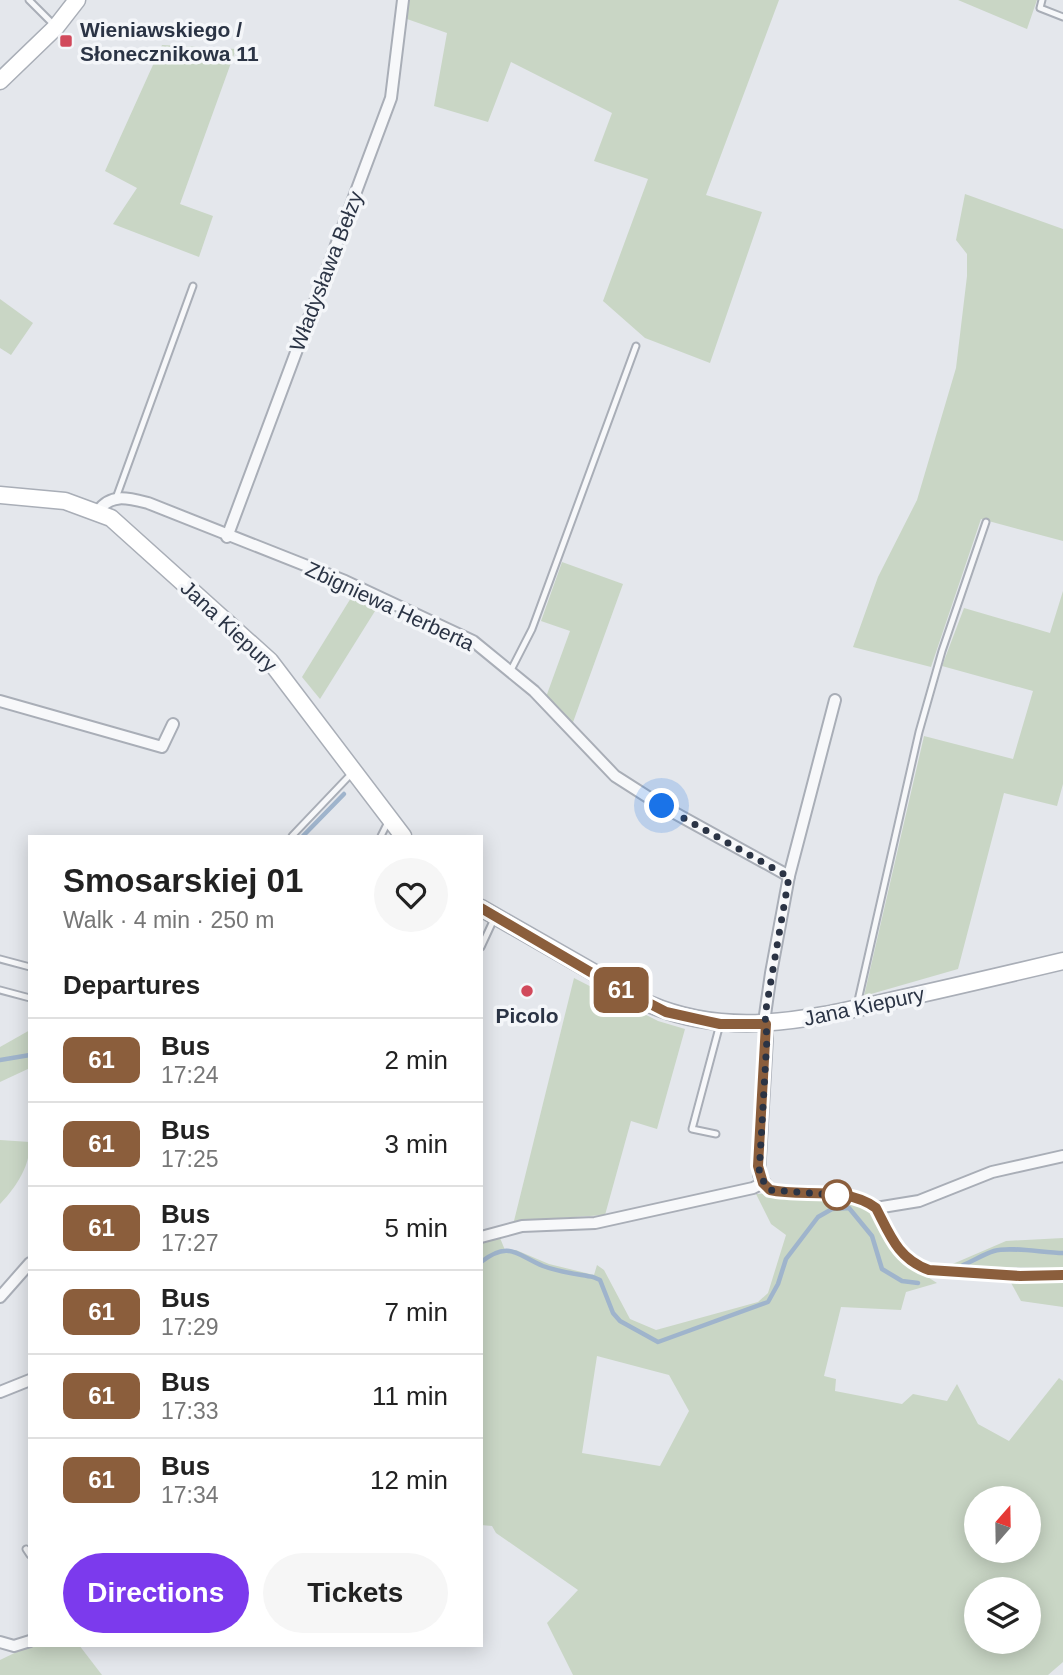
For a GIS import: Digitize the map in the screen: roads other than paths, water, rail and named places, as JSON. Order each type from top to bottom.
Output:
[{"type":"street","points":[[0,81],[56,27],[77,0]]},
{"type":"street","name":"Władysława Bełzy","points":[[227,537],[391,98],[403,0]]},
{"type":"street","name":"Jana Kiepury","points":[[0,495],[65,501],[97,511],[111,519],[270,661],[402,835]]},
{"type":"street","points":[[97,511],[104,502],[116,498]]},
{"type":"street","name":"Zbigniewa Herberta","points":[[116,498],[148,503],[393,602],[472,641],[511,670],[615,776],[662,806],[789,877]]},
{"type":"street","points":[[835,700],[789,877],[769,981],[758,1166],[763,1183],[770,1190],[778,1192],[854,1198],[876,1208],[919,1201],[992,1172],[1063,1156]]},
{"type":"street","points":[[0,701],[162,747],[173,724]]},
{"type":"street","name":"Jana Kiepury","points":[[488,912],[649,1004],[677,1015],[720,1024],[766,1024],[856,1008],[1063,961]]},
{"type":"street","points":[[483,1236],[522,1226],[604,1221],[753,1188],[763,1183]]},
{"type":"street","points":[[876,1208],[898,1250],[916,1265],[929,1270],[1020,1276],[1063,1275]]},
{"type":"street","points":[[0,1297],[28,1265]]},
{"type":"street","points":[[0,1392],[28,1381]]},
{"type":"street","points":[[0,1643],[14,1646],[28,1642]]},
{"type":"lane","points":[[29,0],[56,27]]},
{"type":"lane","points":[[1042,0],[1040,8],[1063,17]]},
{"type":"lane","points":[[116,498],[193,286]]},
{"type":"lane","points":[[511,670],[532,629],[636,346]]},
{"type":"lane","points":[[856,1008],[875,913],[919,732],[986,522]]},
{"type":"lane","points":[[293,835],[354,771]]},
{"type":"lane","points":[[382,835],[390,819]]},
{"type":"lane","points":[[483,937],[488,912]]},
{"type":"lane","points":[[0,959],[28,966]]},
{"type":"lane","points":[[0,990],[28,997]]},
{"type":"lane","points":[[716,1134],[692,1129],[720,1024]]},
{"type":"waterway","points":[[304,835],[344,794]]},
{"type":"waterway","points":[[0,1060],[28,1055]]},
{"type":"waterway","points":[[483,1261],[499,1252],[513,1252],[549,1268],[600,1280],[613,1313],[620,1321],[658,1342],[768,1302],[778,1284],[786,1259],[818,1217],[832,1209],[849,1208],[872,1236],[882,1269],[902,1281],[918,1283]]},
{"type":"waterway","points":[[963,1265],[990,1252],[1001,1250],[1063,1253]]},
{"type":"place","name":"Wieniawskiego / Słonecznikowa 11","points":[[66,41]]},
{"type":"place","name":"Picolo","points":[[527,991]]}]
